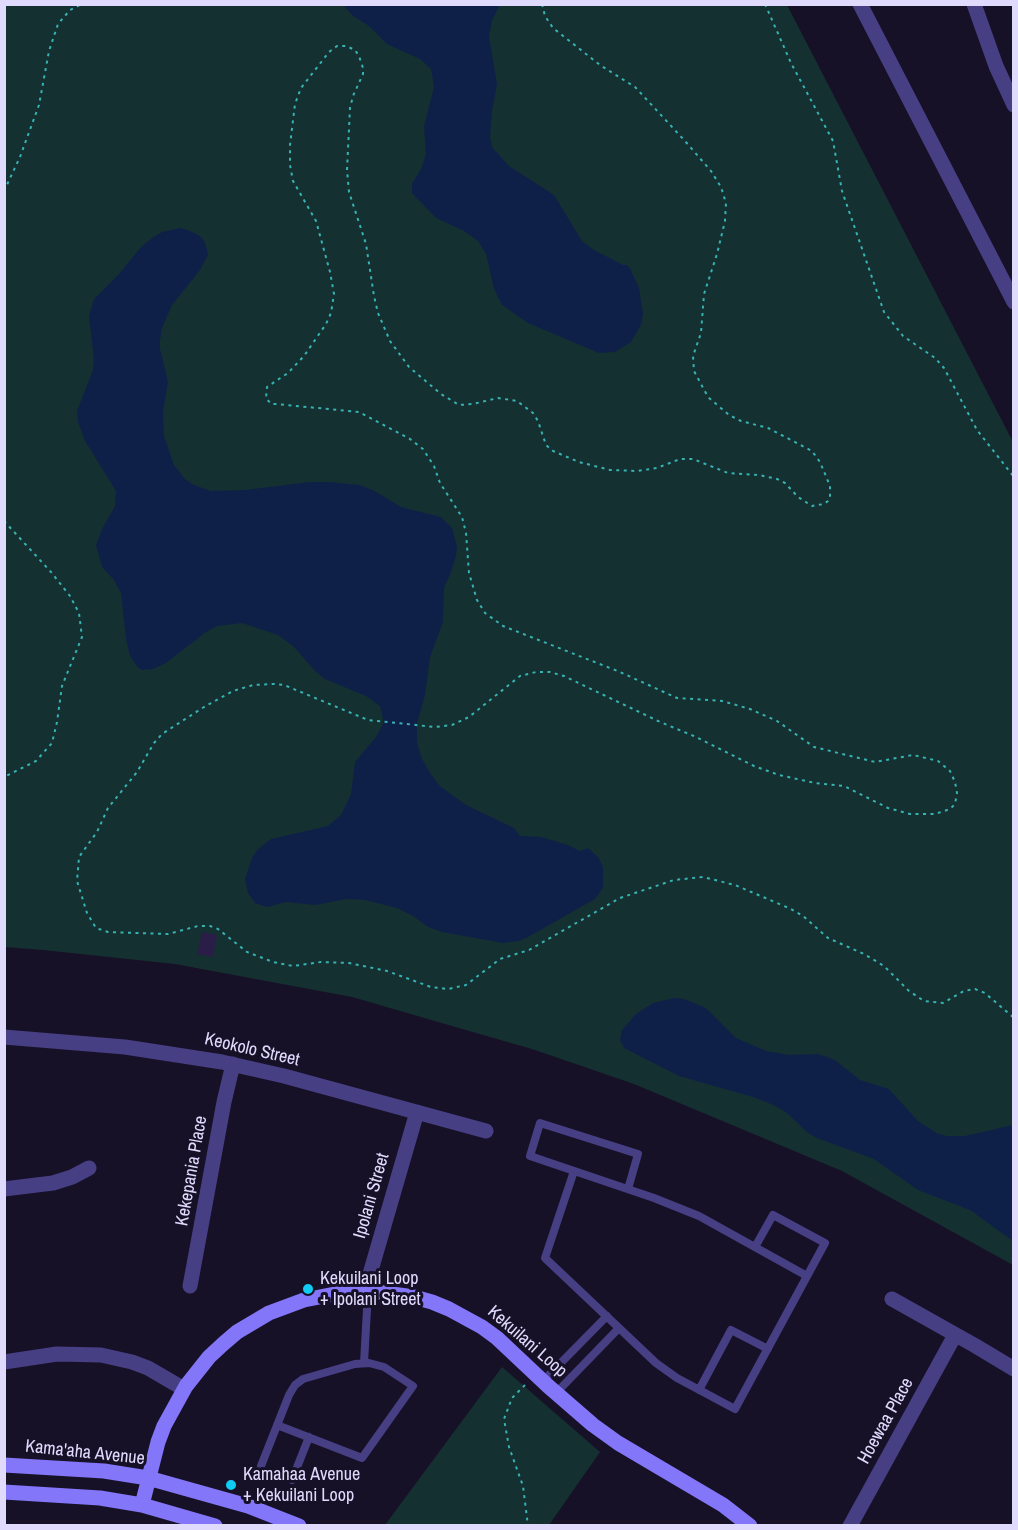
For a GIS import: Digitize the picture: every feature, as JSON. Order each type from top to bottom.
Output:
[{"type":"street","points":[[860,4],[1014,302]]},
{"type":"street","points":[[974,4],[996,66],[1014,105]]},
{"type":"street","name":"Keokolo Street","points":[[4,1037],[145,1049],[233,1064],[486,1131]]},
{"type":"street","name":"Kekepania Place","points":[[190,1286],[233,1064]]},
{"type":"street","name":"Ipolani Street","points":[[367,1291],[417,1112]]},
{"type":"street","points":[[4,1189],[53,1183],[89,1168]]},
{"type":"street","name":"Kekuilani Loop","points":[[142,1505],[160,1434],[184,1389],[197,1371],[223,1344],[269,1313],[304,1300],[322,1295],[367,1291],[414,1297],[466,1317],[497,1338],[593,1425],[618,1443],[723,1505],[750,1526]]},
{"type":"street","points":[[892,1299],[1014,1370]]},
{"type":"street","name":"Hoewaa Place","points":[[850,1526],[955,1335]]},
{"type":"street","points":[[4,1362],[64,1353],[101,1355],[148,1368],[184,1389]]},
{"type":"street","name":"Kama'aha Avenue","points":[[4,1465],[94,1470],[148,1478],[248,1506],[299,1526]]},
{"type":"street","points":[[4,1492],[76,1496],[142,1505],[215,1526]]},
{"type":"lane","points":[[628,1189],[638,1154],[540,1123],[530,1156],[699,1216],[807,1276]]},
{"type":"lane","points":[[574,1171],[545,1258],[656,1363],[735,1409],[825,1243],[773,1215],[755,1247]]},
{"type":"lane","points":[[364,1363],[367,1291]]},
{"type":"lane","points":[[540,1378],[607,1316]]},
{"type":"lane","points":[[556,1393],[619,1328]]},
{"type":"lane","points":[[699,1390],[731,1330],[768,1349]]},
{"type":"lane","points":[[261,1466],[277,1425],[292,1389],[299,1382],[364,1363],[384,1367],[413,1386],[362,1458],[277,1425]]},
{"type":"lane","points":[[292,1480],[309,1437]]},
{"type":"path","points":[[4,191],[36,116],[49,51],[58,24],[70,10],[82,4]]},
{"type":"path","points":[[124,4],[133,4]]},
{"type":"path","points":[[542,4],[545,16],[553,28],[600,65],[635,87],[711,171],[721,187],[726,203],[726,221],[705,288],[701,333],[693,356],[694,371],[708,397],[729,415],[741,421],[768,428],[812,451],[820,462],[830,486],[828,501],[812,506],[804,502],[777,478],[728,473],[693,459],[680,459],[657,468],[637,471],[610,470],[579,462],[564,457],[546,445],[533,413],[517,401],[498,398],[459,405],[441,394],[409,368],[390,342],[378,313],[366,244],[347,182],[350,108],[363,74],[363,68],[355,50],[346,46],[337,46],[328,52],[301,88],[295,104],[290,144],[293,181],[316,221],[330,272],[334,294],[331,313],[304,356],[288,373],[267,387],[266,398],[271,404],[359,412],[410,439],[423,449],[434,466],[440,483],[462,517],[466,534],[469,573],[477,600],[485,613],[503,626],[620,672],[677,698],[722,701],[750,709],[777,721],[814,747],[875,762],[913,755],[938,761],[945,765],[953,777],[957,788],[957,799],[950,809],[944,812],[910,814],[888,808],[844,786],[815,783],[779,775],[754,766],[564,676],[550,672],[536,672],[520,676],[460,722],[444,727],[422,727],[359,718],[284,686],[263,684],[233,691],[162,734],[154,743],[131,780],[108,808],[97,831],[79,857],[77,873],[79,890],[87,913],[96,928],[108,933],[161,935],[210,926],[218,928],[247,952],[273,962],[294,966],[321,962],[349,963],[387,971],[431,987],[448,989],[466,985],[500,959],[529,950],[620,898],[674,880],[703,877],[735,885],[791,909],[803,916],[828,938],[884,966],[909,991],[924,1001],[943,1003],[964,991],[975,989],[985,993],[1014,1018]]},
{"type":"path","points":[[765,4],[791,63],[833,141],[842,191],[884,312],[903,336],[935,358],[944,368],[977,430],[1014,477]]},
{"type":"path","points":[[4,521],[70,596],[79,613],[82,637],[62,686],[52,743],[36,761],[4,777]]},
{"type":"path","points":[[528,1526],[523,1486],[509,1447],[504,1419],[512,1398],[540,1378]]},
{"type":"green space","points":[[4,5],[787,5],[1013,442],[1013,1265],[842,1171],[634,1084],[535,1050],[352,997],[175,964],[5,947]]},
{"type":"green space","points":[[502,1367],[600,1452],[549,1525],[385,1525]]},
{"type":"water","points":[[343,5],[500,5],[492,20],[489,37],[497,84],[492,111],[490,137],[492,147],[509,166],[554,195],[582,241],[594,250],[630,268],[639,288],[643,314],[641,325],[631,342],[615,352],[599,353],[528,323],[502,305],[494,289],[486,254],[478,241],[464,231],[436,218],[412,193],[412,184],[421,169],[426,154],[424,126],[434,87],[431,69],[420,59],[387,44]]},
{"type":"water","points":[[180,228],[200,236],[205,242],[208,255],[200,270],[172,305],[162,328],[160,340],[168,382],[163,412],[164,436],[174,465],[185,479],[211,491],[245,490],[310,482],[359,485],[373,490],[401,507],[441,517],[452,528],[457,547],[456,556],[444,588],[443,622],[430,657],[425,695],[417,724],[417,743],[422,759],[440,786],[466,805],[514,828],[520,836],[541,837],[580,851],[588,848],[598,857],[603,867],[603,888],[595,899],[528,937],[503,943],[442,932],[428,927],[397,908],[365,900],[346,899],[315,905],[286,902],[267,907],[255,903],[248,893],[245,879],[257,850],[271,839],[328,826],[341,815],[351,794],[355,762],[376,737],[383,724],[380,706],[366,696],[325,679],[293,646],[278,635],[242,623],[217,626],[166,663],[153,669],[138,668],[130,656],[121,593],[114,580],[102,567],[96,545],[115,506],[116,491],[85,441],[78,422],[77,411],[93,370],[89,316],[94,299],[141,247],[162,232]]},
{"type":"water","points":[[674,998],[684,999],[706,1008],[736,1038],[766,1051],[789,1055],[818,1054],[835,1060],[860,1080],[889,1089],[918,1121],[938,1134],[965,1136],[1013,1125],[1013,1241],[970,1210],[918,1190],[874,1159],[808,1133],[786,1112],[771,1104],[679,1076],[624,1048],[620,1040],[622,1030],[636,1014],[653,1003]]},
{"type":"building","points":[[202,932],[217,935],[213,957],[197,954]]},
{"type":"place","name":"Kekuilani Loop + Ipolani Street","points":[[308,1289]]},
{"type":"place","name":"Kamahaa Avenue + Kekuilani Loop","points":[[231,1485]]}]
